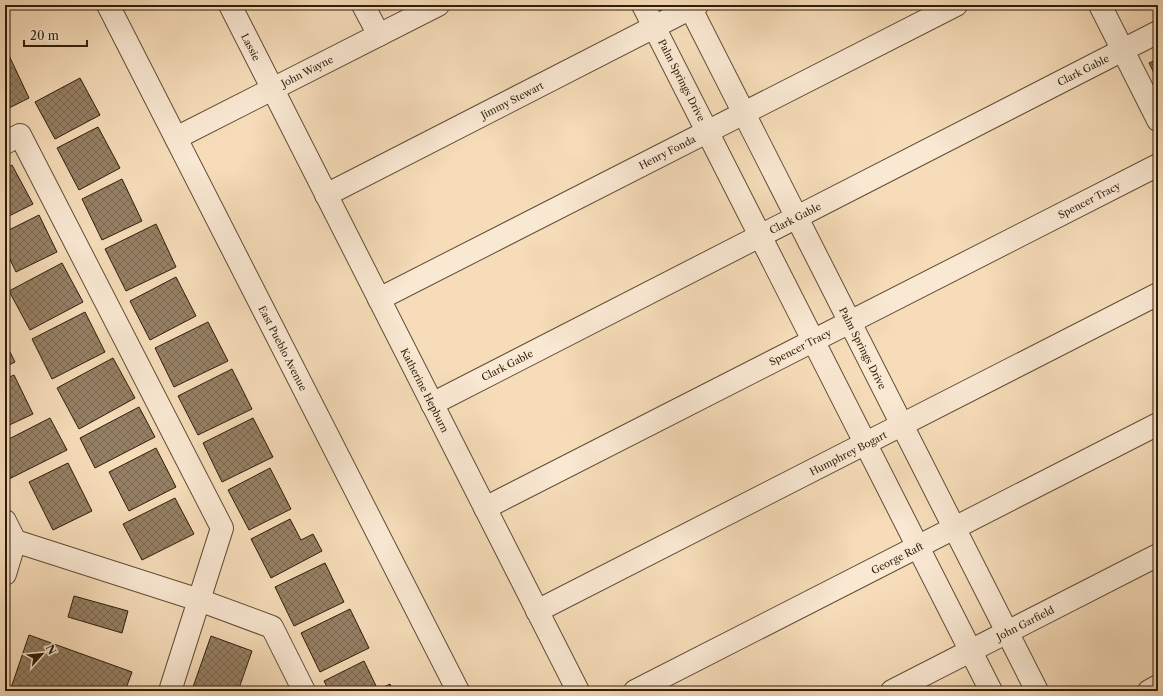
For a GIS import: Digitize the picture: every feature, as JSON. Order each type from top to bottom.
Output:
[{"type":"street","name":"East Pueblo Avenue","points":[[108,5],[458,691]]},
{"type":"street","name":"Lassie","points":[[230,5],[273,89]]},
{"type":"street","points":[[364,5],[379,35]]},
{"type":"street","name":"John Wayne","points":[[176,138],[438,5]]},
{"type":"street","name":"Palm Springs Drive","points":[[643,5],[991,691]]},
{"type":"street","name":"Henry Fonda","points":[[379,299],[956,5]]},
{"type":"street","points":[[1100,5],[1158,120]]},
{"type":"street","name":"Palm Springs Drive","points":[[692,6],[796,217],[1037,691]]},
{"type":"street","name":"Jimmy Stewart","points":[[326,194],[655,27],[692,6]]},
{"type":"street","name":"Clark Gable","points":[[432,404],[1158,32]]},
{"type":"street","name":"Katherine Hepburn","points":[[273,89],[578,691]]},
{"type":"street","points":[[5,143],[20,135],[222,528],[170,691]]},
{"type":"street","name":"Spencer Tracy","points":[[485,508],[1158,164]]},
{"type":"street","name":"Humphrey Bogart","points":[[538,611],[1158,294]]},
{"type":"street","name":"George Raft","points":[[635,691],[1158,424]]},
{"type":"street","points":[[5,521],[16,541],[199,600],[272,627],[304,691]]},
{"type":"street","points":[[5,574],[16,541]]},
{"type":"street","name":"John Garfield","points":[[892,691],[1158,555]]},
{"type":"street","points":[[1149,691],[1158,686]]},
{"type":"building","points":[[5,47],[29,98],[5,110]]},
{"type":"building","points":[[1158,59],[1158,81],[1149,63]]},
{"type":"building","points":[[80,78],[100,115],[55,139],[35,102]]},
{"type":"building","points":[[98,127],[120,168],[79,190],[57,148]]},
{"type":"building","points":[[12,165],[33,204],[5,218],[5,169]]},
{"type":"building","points":[[122,179],[142,221],[102,240],[82,199]]},
{"type":"building","points":[[39,215],[57,252],[16,272],[5,249],[5,232]]},
{"type":"building","points":[[156,224],[176,267],[126,291],[105,249]]},
{"type":"building","points":[[62,263],[83,302],[30,330],[9,291]]},
{"type":"building","points":[[176,277],[196,316],[150,340],[130,301]]},
{"type":"building","points":[[85,312],[105,352],[52,379],[32,339]]},
{"type":"building","points":[[208,322],[228,361],[174,387],[155,348]]},
{"type":"building","points":[[5,342],[15,362],[5,367]]},
{"type":"building","points":[[113,358],[135,398],[79,429],[57,388]]},
{"type":"building","points":[[232,369],[252,409],[198,435],[178,396]]},
{"type":"building","points":[[14,375],[33,414],[5,427],[5,379]]},
{"type":"building","points":[[139,407],[155,437],[95,468],[80,438]]},
{"type":"building","points":[[50,418],[67,450],[9,479],[5,471],[5,441]]},
{"type":"building","points":[[253,418],[273,457],[222,482],[203,443]]},
{"type":"building","points":[[156,448],[176,487],[129,511],[109,472]]},
{"type":"building","points":[[68,463],[92,511],[53,530],[29,482]]},
{"type":"building","points":[[270,468],[291,509],[249,530],[228,490]]},
{"type":"building","points":[[175,498],[194,534],[142,560],[123,524]]},
{"type":"building","points":[[290,519],[301,540],[313,534],[322,551],[271,578],[251,539]]},
{"type":"building","points":[[325,563],[344,602],[294,626],[275,587]]},
{"type":"building","points":[[74,596],[128,611],[122,633],[68,617]]},
{"type":"building","points":[[350,609],[369,648],[320,672],[301,633]]},
{"type":"building","points":[[29,635],[132,672],[125,691],[10,691]]},
{"type":"building","points":[[211,636],[252,651],[238,691],[206,691],[193,687]]},
{"type":"building","points":[[364,661],[378,690],[390,684],[393,691],[329,691],[324,681]]}]
